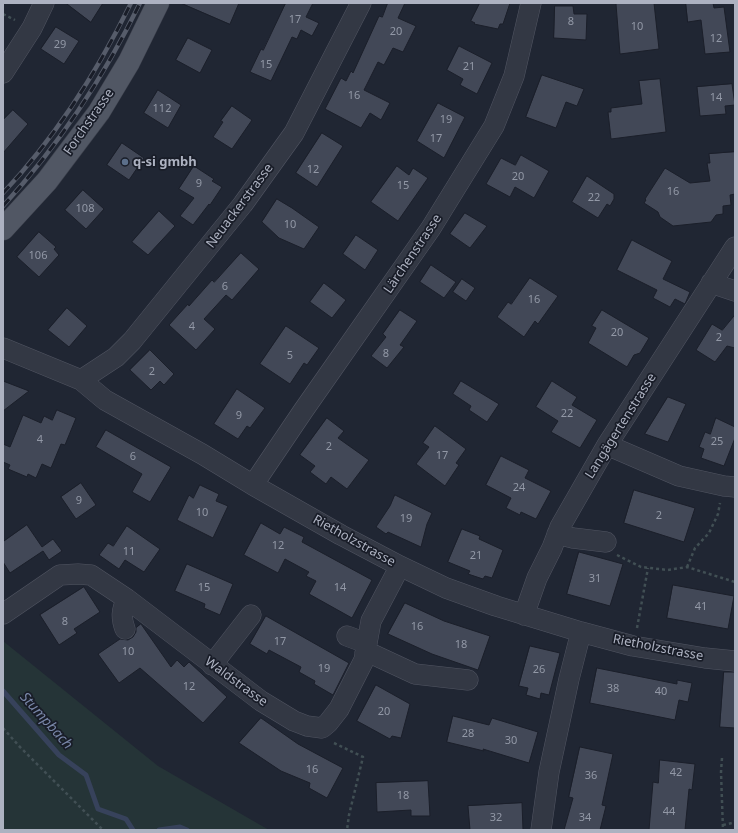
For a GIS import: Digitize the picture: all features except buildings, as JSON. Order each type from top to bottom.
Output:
[{"type":"main road","name":"Forchstrasse","points":[[3,229],[47,181],[99,112],[129,62],[158,3]]},
{"type":"street","points":[[3,73],[32,28],[44,3]]},
{"type":"street","name":"Neuackerstrasse","points":[[81,380],[116,357],[132,341],[247,199],[294,133],[361,3]]},
{"type":"street","name":"Lärchenstrasse","points":[[253,485],[431,228],[494,126],[514,76],[531,3]]},
{"type":"street","name":"Langägertenstrasse","points":[[524,615],[537,578],[557,534],[607,445],[735,246]]},
{"type":"street","points":[[711,283],[735,292]]},
{"type":"street","name":"Rietholzstrasse","points":[[3,348],[81,380],[105,400],[202,454],[253,485],[341,535],[446,588],[524,615],[633,646],[705,658],[735,661]]},
{"type":"street","points":[[607,445],[678,476],[729,487]]},
{"type":"street","points":[[557,534],[610,548]]},
{"type":"street","points":[[322,728],[339,710],[364,660],[371,621],[400,566]]},
{"type":"street","name":"Waldstrasse","points":[[3,614],[60,575],[78,574],[91,576],[127,600],[260,701],[294,721],[307,726],[322,728]]},
{"type":"street","points":[[125,629],[122,620],[122,609],[127,600]]},
{"type":"street","points":[[212,665],[251,615]]},
{"type":"street","points":[[541,830],[549,772],[569,679],[581,632]]},
{"type":"street","points":[[347,636],[372,654],[416,674],[468,680]]},
{"type":"path","points":[[686,567],[695,548],[709,533],[729,487]]},
{"type":"path","points":[[610,548],[641,567],[668,570],[686,567],[735,582]]},
{"type":"path","points":[[633,646],[648,567]]},
{"type":"path","points":[[3,728],[103,830]]},
{"type":"path","points":[[322,728],[324,738],[363,757],[349,815],[347,830]]},
{"type":"path","points":[[722,758],[721,772],[724,830]]},
{"type":"path","points":[[723,825],[735,821]]},
{"type":"shaded area","points":[[3,641],[158,766],[269,830],[3,830]]},
{"type":"waterway","name":"Stumpbach","points":[[3,691],[59,755],[86,775],[98,809],[126,819],[133,830]]},
{"type":"waterway","name":"Stumpbach","points":[[159,830],[180,827],[187,830]]},
{"type":"railway","points":[[3,193],[41,149],[74,103],[90,79],[131,3]]},
{"type":"railway","points":[[3,206],[43,159],[96,84],[140,3]]},
{"type":"place","name":"q-si gmbh","points":[[125,162]]}]
